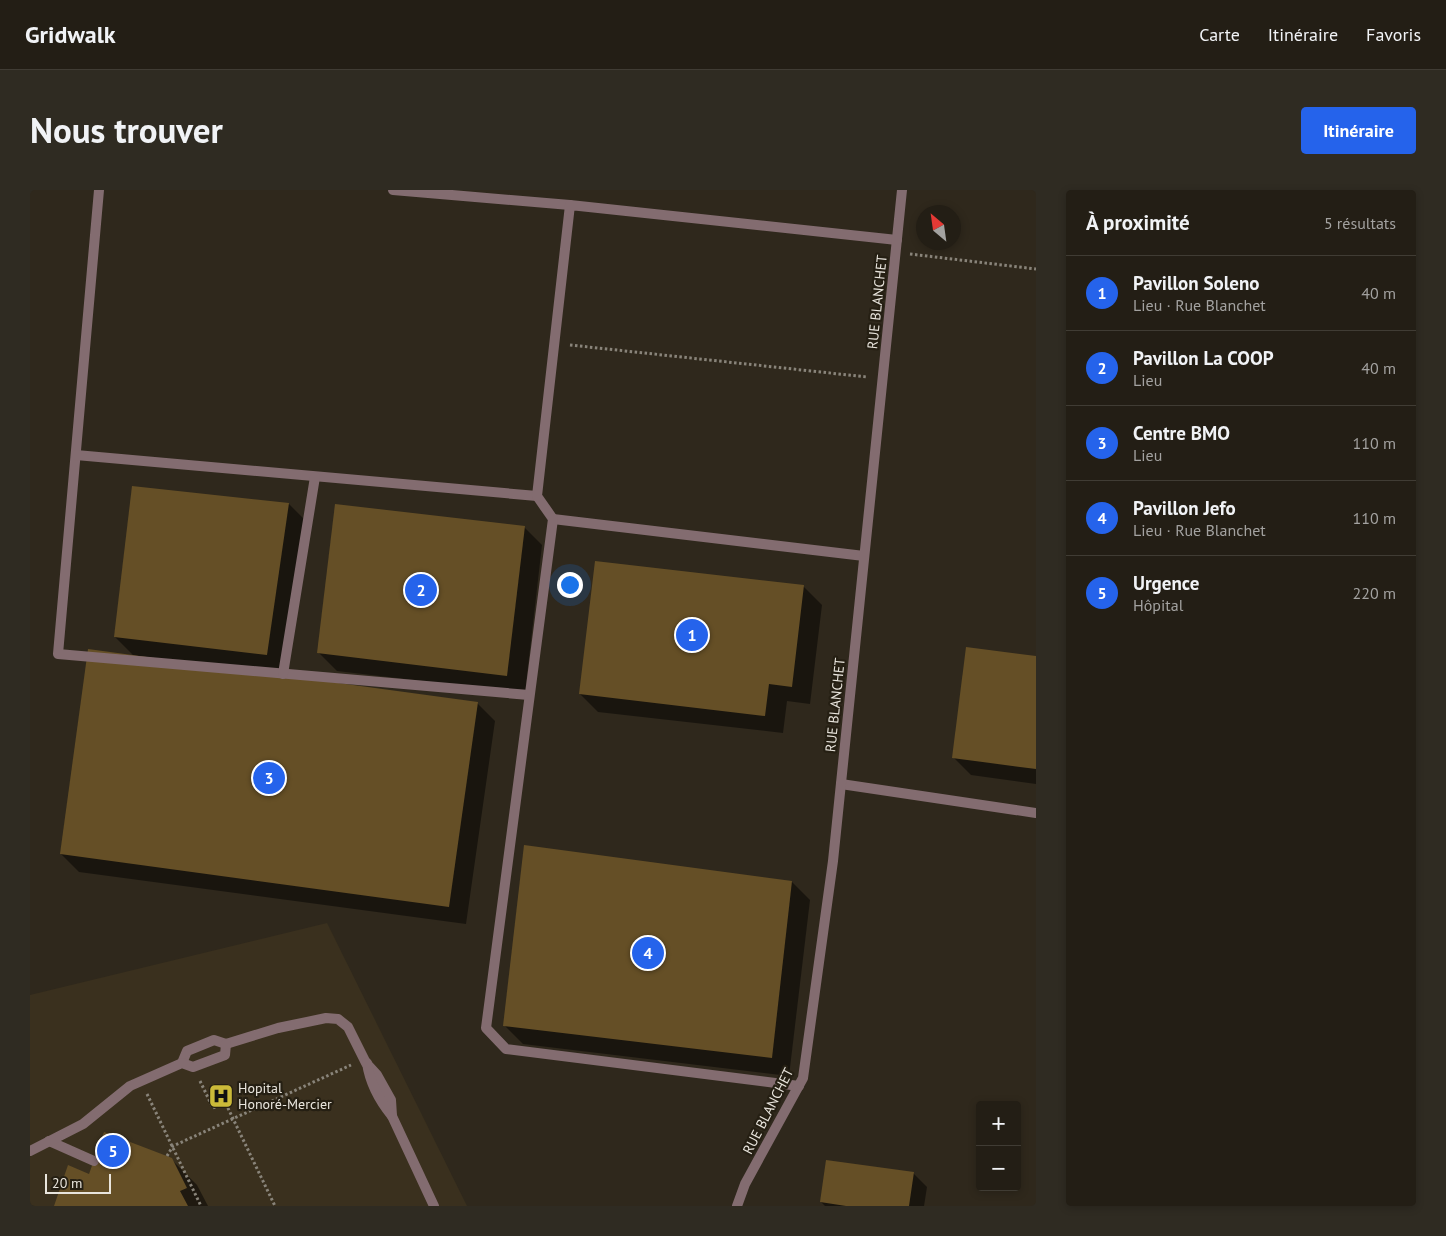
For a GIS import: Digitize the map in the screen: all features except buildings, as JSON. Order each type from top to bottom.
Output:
[{"type":"street","points":[[99,190],[58,654],[529,695]]},
{"type":"street","points":[[393,190],[570,204],[897,240]]},
{"type":"street","name":"RUE BLANCHET","points":[[737,1206],[745,1184],[804,1078],[833,861],[902,190]]},
{"type":"street","points":[[570,204],[537,496],[553,519],[486,1028],[506,1049],[799,1086]]},
{"type":"street","points":[[76,455],[537,496]]},
{"type":"street","points":[[282,674],[315,477]]},
{"type":"street","points":[[553,519],[864,556]]},
{"type":"street","points":[[841,784],[1036,813]]},
{"type":"street","points":[[30,1151],[83,1124],[97,1114],[116,1095],[141,1081],[182,1063],[187,1051],[214,1040],[226,1044],[278,1028],[326,1018],[338,1019],[348,1027],[366,1063],[369,1079],[382,1103],[392,1116],[434,1206]]},
{"type":"street","points":[[182,1063],[193,1067],[225,1054],[226,1044]]},
{"type":"street","points":[[49,1141],[94,1162]]},
{"type":"path","points":[[896,253],[1036,269]]},
{"type":"path","points":[[569,345],[883,379]]},
{"type":"path","points":[[167,1156],[173,1146],[351,1065]]},
{"type":"path","points":[[193,1067],[213,1108],[225,1102],[275,1206]]},
{"type":"path","points":[[141,1081],[201,1206]]},
{"type":"shaded area","name":"Hopital Honoré-Mercier","points":[[327,923],[467,1206],[30,1206],[30,995]]},
{"type":"place","name":"Pavillon La COOP","points":[[421,590]]},
{"type":"place","name":"Pavillon Soleno","points":[[692,635]]},
{"type":"place","name":"Centre BMO","points":[[269,778]]},
{"type":"place","name":"Pavillon Jefo","points":[[648,953]]},
{"type":"place","name":"Hopital Honoré-Mercier","points":[[221,1096]]},
{"type":"place","name":"Urgence","points":[[113,1151]]}]
